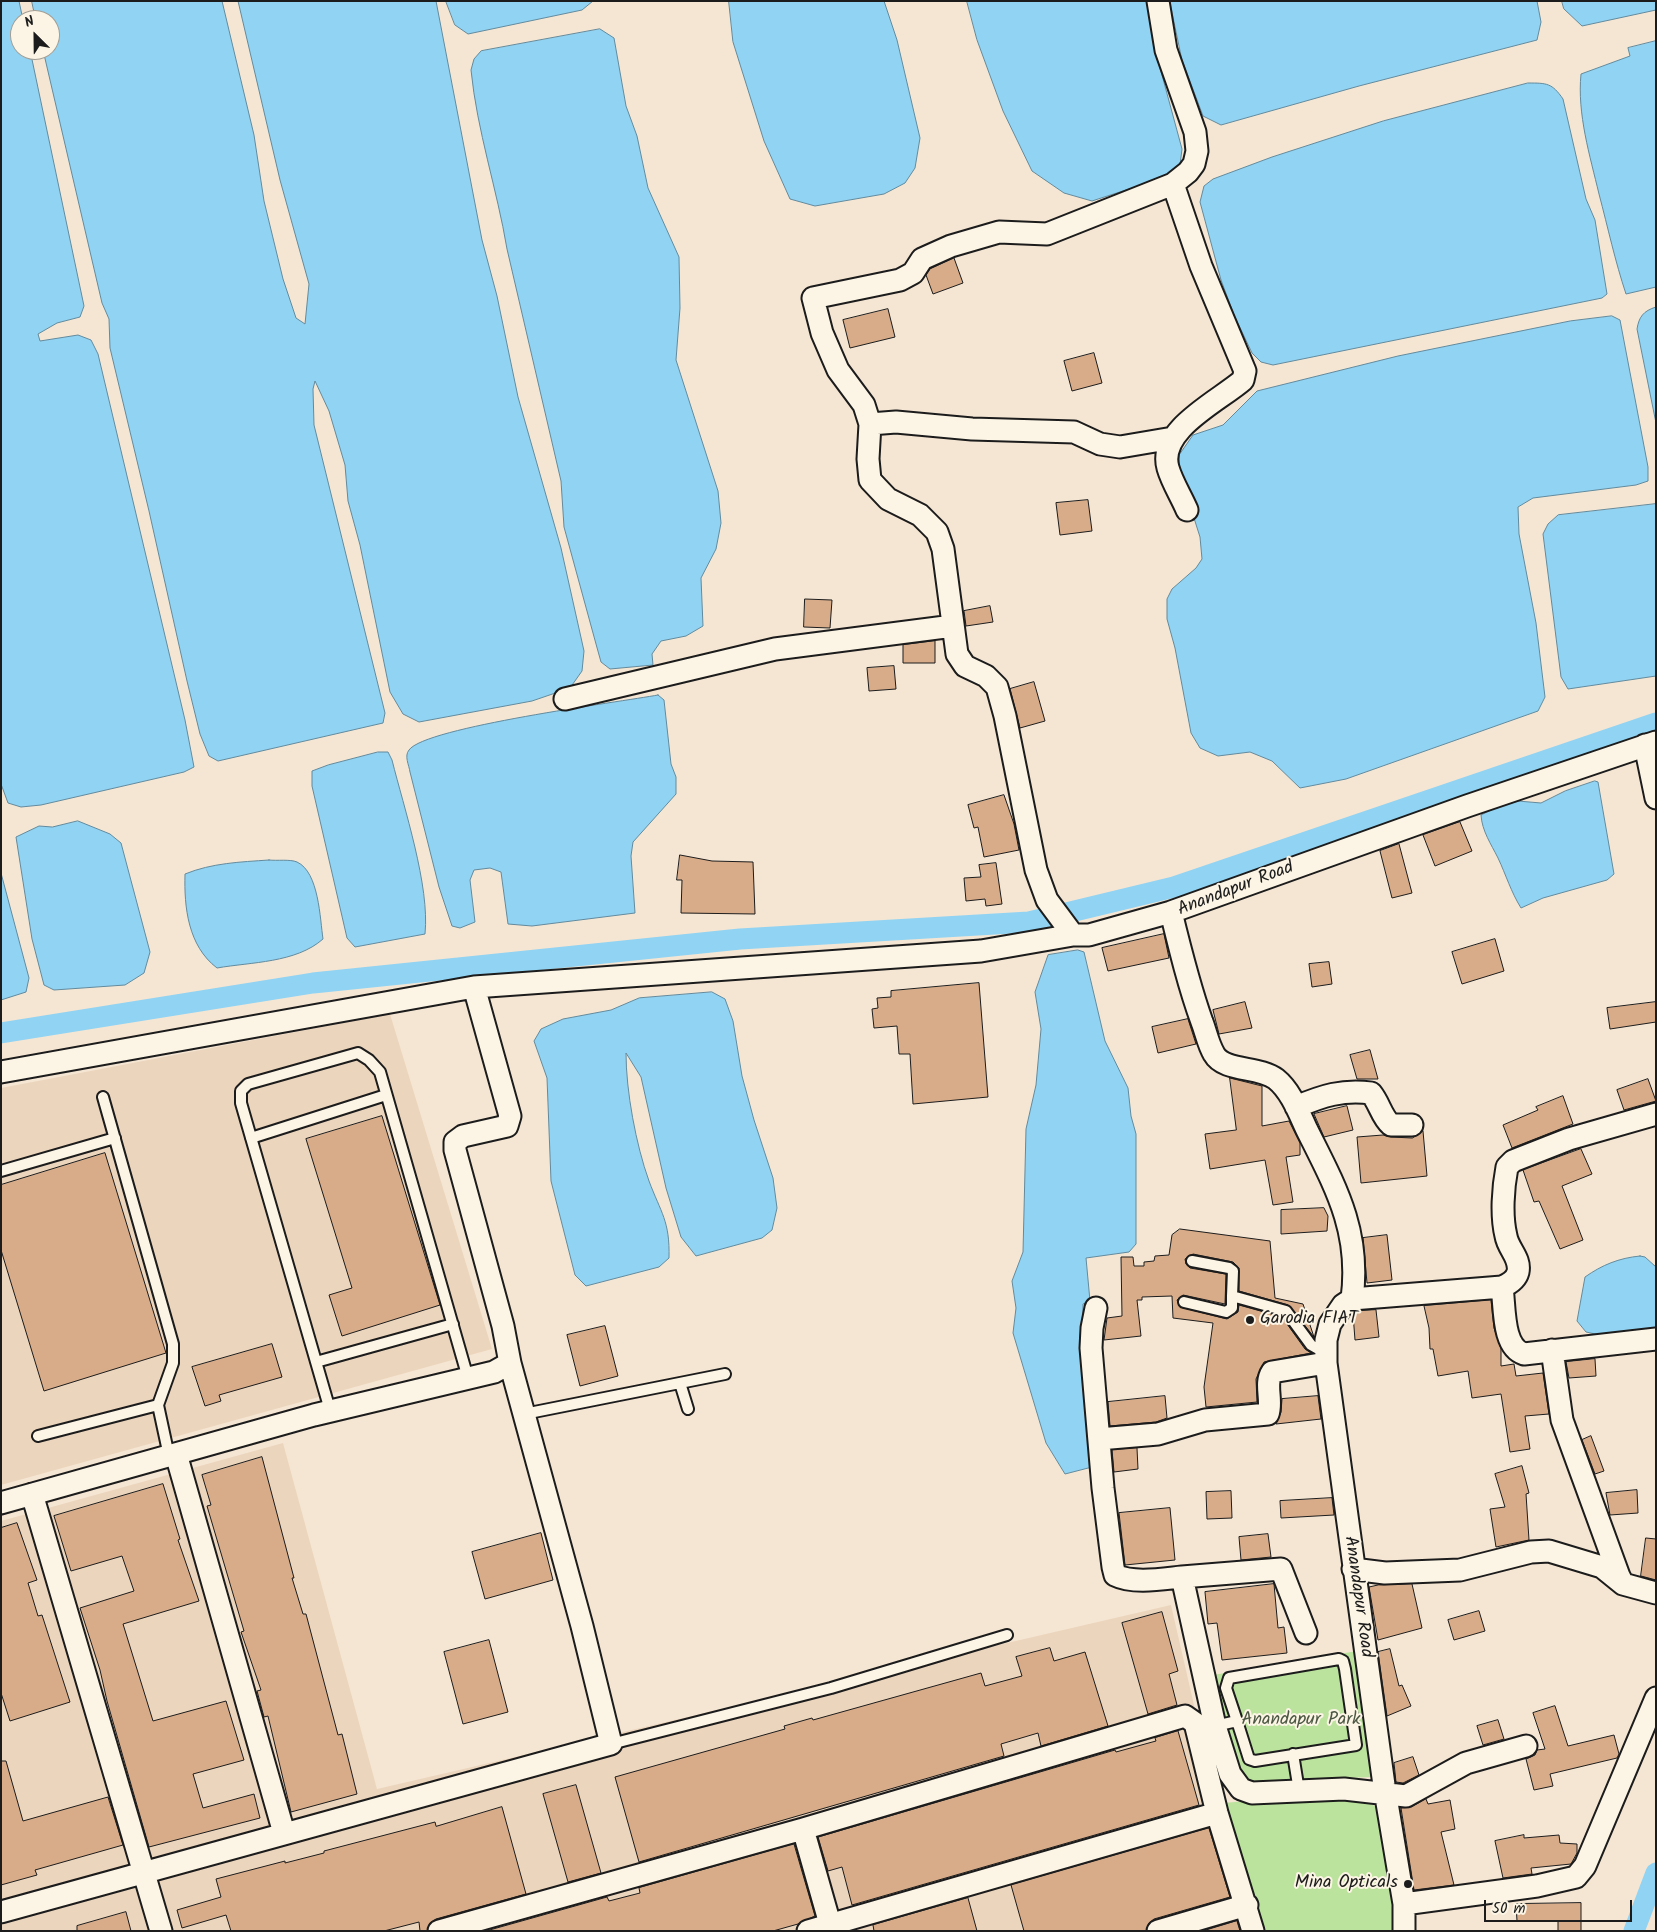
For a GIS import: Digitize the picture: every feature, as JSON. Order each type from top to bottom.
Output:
[{"type":"street","points":[[1068,928],[1047,900],[1036,870],[1005,716],[997,687],[986,676],[965,666],[957,654],[943,549],[937,532],[920,515],[888,499],[870,480],[868,459],[870,424],[864,405],[838,370],[822,333],[813,298],[900,280],[913,273],[922,259],[951,246],[999,232],[1046,234],[1173,184],[1188,172],[1194,164],[1197,151],[1195,132],[1166,50],[1158,1]]},
{"type":"street","points":[[1173,184],[1201,266],[1245,371],[1243,380],[1189,420],[1173,438],[1166,452],[1168,468],[1187,510]]},
{"type":"street","points":[[870,424],[896,422],[972,429],[1074,432],[1100,444],[1120,447],[1173,438]]},
{"type":"street","points":[[565,699],[775,649],[953,626]]},
{"type":"street","name":"Anandapur Road","points":[[1404,1931],[1404,1904],[1353,1569],[1326,1358],[1326,1340],[1330,1324],[1343,1305],[1352,1300],[1355,1276],[1350,1228],[1342,1201],[1290,1094],[1278,1080],[1265,1071],[1229,1065],[1215,1056],[1190,987],[1171,912],[1467,806],[1650,744],[1656,798]]},
{"type":"street","points":[[1,1072],[474,986],[981,951],[1068,928],[1089,934],[1171,912]]},
{"type":"street","points":[[1,1912],[611,1744],[582,1626],[510,1363],[503,1326],[455,1150],[455,1142],[462,1136],[507,1126],[510,1116],[474,986]]},
{"type":"street","points":[[1296,1107],[1328,1094],[1363,1092],[1371,1094],[1380,1104],[1383,1118],[1391,1125],[1412,1124]]},
{"type":"street","points":[[1352,1300],[1502,1287],[1514,1280],[1518,1272],[1518,1260],[1506,1240],[1504,1228],[1507,1167],[1513,1161],[1569,1138],[1656,1114]]},
{"type":"street","points":[[1502,1287],[1510,1343],[1516,1351],[1524,1354],[1656,1339]]},
{"type":"street","points":[[1096,1308],[1091,1348],[1099,1439],[1115,1574],[1120,1577],[1154,1580],[1281,1569],[1306,1633]]},
{"type":"street","points":[[1552,1350],[1562,1420],[1623,1584]]},
{"type":"street","points":[[1099,1439],[1158,1434],[1206,1420],[1268,1414],[1270,1408],[1268,1378],[1272,1372],[1326,1358]]},
{"type":"street","points":[[1,1503],[330,1410],[494,1372],[510,1363]]},
{"type":"street","points":[[172,1455],[284,1833]]},
{"type":"street","points":[[32,1494],[161,1931]]},
{"type":"street","points":[[1353,1569],[1385,1572],[1460,1570],[1531,1552],[1549,1551],[1602,1567],[1623,1584],[1656,1592]]},
{"type":"street","points":[[1182,1577],[1215,1726],[1230,1774],[1242,1789],[1252,1793],[1344,1789],[1386,1792],[1406,1796],[1466,1763],[1526,1746]]},
{"type":"street","points":[[1404,1904],[1537,1886],[1576,1877],[1585,1866],[1656,1698]]},
{"type":"street","points":[[439,1931],[803,1829],[1185,1716],[1195,1723],[1217,1813],[1247,1905],[1253,1931]]},
{"type":"street","points":[[808,1931],[832,1928],[1217,1813]]},
{"type":"street","points":[[803,1829],[832,1928]]},
{"type":"street","points":[[1158,1931],[1247,1905]]},
{"type":"lane","points":[[330,1410],[240,1103],[241,1091],[248,1084],[358,1053],[370,1060],[380,1072],[468,1378]]},
{"type":"lane","points":[[251,1138],[386,1096]]},
{"type":"lane","points":[[103,1097],[172,1344],[173,1363],[158,1405],[172,1455]]},
{"type":"lane","points":[[1,1171],[114,1138]]},
{"type":"lane","points":[[1184,1302],[1226,1312],[1232,1308],[1233,1271],[1229,1268],[1192,1261]]},
{"type":"lane","points":[[1232,1296],[1286,1311],[1311,1345],[1326,1358]]},
{"type":"lane","points":[[316,1362],[452,1324]]},
{"type":"lane","points":[[524,1414],[725,1374]]},
{"type":"lane","points":[[680,1383],[688,1409]]},
{"type":"lane","points":[[38,1436],[158,1405]]},
{"type":"lane","points":[[611,1744],[831,1688],[1007,1635]]},
{"type":"lane","points":[[1339,1659],[1343,1661],[1356,1745],[1255,1761],[1248,1759],[1237,1721],[1226,1688],[1226,1681],[1229,1678],[1339,1659]]},
{"type":"lane","points":[[1350,1705],[1372,1701]]},
{"type":"lane","points":[[1215,1726],[1237,1721]]},
{"type":"lane","points":[[1293,1754],[1299,1791]]},
{"type":"shaded area","points":[[390,1014],[492,1349],[1,1485],[1,1088]]},
{"type":"shaded area","points":[[283,1443],[377,1789],[1171,1605],[1231,1866],[1243,1931],[1,1931],[1,1521]]},
{"type":"green space","name":"Anandapur Park","points":[[1357,1651],[1375,1777],[1341,1778],[1258,1786],[1247,1782],[1234,1764],[1213,1675]]},
{"type":"green space","points":[[1308,1796],[1368,1802],[1378,1808],[1390,1864],[1393,1931],[1261,1931],[1223,1803]]},
{"type":"water","points":[[1,1],[19,1],[21,10],[10,10],[10,60],[32,60],[84,306],[80,317],[57,323],[38,334],[40,341],[78,335],[91,340],[98,354],[185,720],[194,767],[184,772],[41,805],[21,807],[8,803],[1,784]]},
{"type":"water","points":[[32,1],[222,1],[254,135],[264,201],[283,279],[296,318],[305,324],[309,284],[280,180],[238,1],[436,1],[482,240],[497,296],[518,397],[561,548],[584,651],[582,671],[570,688],[532,701],[419,722],[403,714],[390,692],[360,545],[348,501],[345,465],[329,411],[315,381],[313,389],[314,425],[385,713],[383,723],[218,761],[209,756],[200,734],[187,681],[110,348],[109,319],[102,303],[45,60],[60,60],[60,10],[34,10]]},
{"type":"water","points":[[446,1],[593,1],[582,10],[468,34],[455,25]]},
{"type":"water","points":[[729,1],[884,1],[897,40],[920,138],[915,168],[905,183],[884,194],[815,206],[790,199],[764,141],[733,42]]},
{"type":"water","points":[[967,1],[1147,1],[1159,64],[1182,149],[1180,165],[1166,177],[1092,201],[1064,193],[1032,171],[1003,111],[977,40]]},
{"type":"water","points":[[1170,1],[1537,1],[1541,22],[1537,40],[1359,86],[1221,125],[1203,116],[1182,60]]},
{"type":"water","points":[[1562,1],[1656,1],[1656,10],[1582,26],[1564,9]]},
{"type":"water","points":[[600,29],[614,38],[626,106],[637,136],[648,188],[679,257],[680,308],[676,360],[718,491],[721,523],[716,549],[701,578],[703,626],[686,636],[661,641],[652,654],[653,665],[610,669],[601,662],[564,527],[561,481],[482,138],[471,70],[474,59],[481,51]]},
{"type":"water","points":[[1656,41],[1656,287],[1626,294],[1618,269],[1585,135],[1580,89],[1581,74],[1630,56],[1628,48]]},
{"type":"water","points":[[1528,83],[1548,85],[1556,90],[1563,99],[1586,199],[1595,220],[1607,294],[1602,298],[1273,365],[1261,362],[1252,353],[1234,315],[1221,280],[1200,202],[1204,186],[1213,179],[1272,157],[1383,121]]},
{"type":"water","points":[[1656,307],[1656,423],[1637,329],[1642,315]]},
{"type":"water","points":[[1612,316],[1620,320],[1648,467],[1648,481],[1636,485],[1533,498],[1518,507],[1519,534],[1536,623],[1545,697],[1538,711],[1346,779],[1300,788],[1272,761],[1250,752],[1218,756],[1200,748],[1191,733],[1175,648],[1167,619],[1167,599],[1172,589],[1196,568],[1202,559],[1200,537],[1180,474],[1179,455],[1193,435],[1223,425],[1257,391],[1398,356],[1570,321]]},
{"type":"water","points":[[1656,504],[1656,676],[1568,689],[1561,677],[1543,534],[1548,524],[1558,515]]},
{"type":"water","points":[[658,695],[664,700],[671,764],[676,777],[676,794],[633,842],[631,856],[635,913],[532,926],[508,924],[501,872],[490,868],[474,870],[470,880],[475,922],[460,928],[452,926],[439,887],[408,764],[407,755],[409,750],[423,741],[485,724]]},
{"type":"water","points":[[378,752],[388,752],[392,760],[409,823],[424,893],[425,934],[355,947],[347,938],[312,786],[312,771]]},
{"type":"water","points":[[1595,781],[1598,782],[1614,874],[1607,880],[1543,898],[1521,908],[1487,837],[1481,815],[1495,808],[1518,801],[1541,803],[1565,791]]},
{"type":"water","points":[[78,821],[110,834],[121,843],[150,952],[144,973],[125,985],[54,990],[44,985],[32,939],[16,837],[39,826],[52,827]]},
{"type":"water","points":[[269,860],[297,862],[310,875],[317,897],[323,939],[300,953],[287,957],[217,968],[207,959],[194,937],[185,900],[185,874],[216,865]]},
{"type":"water","points":[[1,873],[29,978],[26,992],[1,1000]]},
{"type":"water","points":[[1078,950],[1084,952],[1105,1041],[1128,1088],[1131,1116],[1136,1134],[1136,1244],[1129,1252],[1086,1258],[1090,1301],[1083,1304],[1082,1350],[1096,1466],[1065,1474],[1046,1443],[1013,1333],[1016,1308],[1012,1281],[1023,1252],[1026,1129],[1036,1085],[1041,1029],[1035,992],[1048,955]]},
{"type":"water","points":[[712,992],[725,999],[733,1021],[742,1076],[773,1178],[777,1208],[772,1230],[762,1238],[696,1256],[681,1237],[666,1188],[641,1077],[626,1053],[630,1101],[636,1135],[644,1167],[666,1226],[669,1258],[659,1267],[586,1286],[575,1275],[551,1181],[547,1078],[534,1041],[541,1029],[563,1019],[611,1010],[639,998]]},
{"type":"water","points":[[1645,1257],[1656,1267],[1656,1333],[1609,1337],[1586,1332],[1577,1321],[1585,1277],[1611,1263],[1625,1258]]},
{"type":"building","points":[[954,258],[963,283],[933,294],[926,275],[930,269]]},
{"type":"building","points":[[888,309],[895,337],[850,348],[843,320]]},
{"type":"building","points":[[1094,353],[1102,383],[1072,391],[1064,361]]},
{"type":"building","points":[[1088,500],[1092,531],[1060,535],[1056,503]]},
{"type":"building","points":[[805,599],[832,600],[830,628],[804,627]]},
{"type":"building","points":[[990,606],[993,622],[966,626],[964,611]]},
{"type":"building","points":[[935,641],[935,663],[903,663],[903,645]]},
{"type":"building","points":[[894,666],[896,689],[869,691],[867,668]]},
{"type":"building","points":[[1034,682],[1045,721],[1020,728],[1010,689]]},
{"type":"building","points":[[1004,795],[1014,824],[1019,850],[984,857],[978,827],[974,828],[968,805]]},
{"type":"building","points":[[1460,822],[1472,851],[1435,866],[1423,835]]},
{"type":"building","points":[[1399,844],[1412,893],[1392,898],[1380,851]]},
{"type":"building","points":[[680,855],[712,861],[753,862],[755,914],[681,913],[682,880],[677,880]]},
{"type":"building","points":[[996,863],[1002,904],[986,906],[985,899],[966,901],[964,878],[981,877],[979,865]]},
{"type":"building","points":[[1164,934],[1169,958],[1108,971],[1102,948]]},
{"type":"building","points":[[1495,939],[1504,971],[1462,984],[1452,952]]},
{"type":"building","points":[[1329,962],[1332,984],[1312,987],[1309,964]]},
{"type":"building","points":[[979,983],[988,1097],[913,1104],[910,1054],[899,1054],[897,1026],[874,1028],[872,1009],[878,1008],[877,998],[891,997],[891,991]]},
{"type":"building","points":[[1245,1002],[1252,1028],[1219,1034],[1213,1010]]},
{"type":"building","points":[[1656,1002],[1656,1022],[1610,1029],[1607,1008]]},
{"type":"building","points":[[1188,1019],[1196,1044],[1158,1053],[1152,1027]]},
{"type":"building","points":[[1370,1050],[1378,1079],[1357,1079],[1350,1055]]},
{"type":"building","points":[[1230,1078],[1262,1086],[1262,1126],[1289,1121],[1300,1143],[1300,1155],[1286,1157],[1293,1202],[1273,1205],[1265,1160],[1210,1169],[1205,1134],[1236,1130]]},
{"type":"building","points":[[1648,1079],[1656,1101],[1624,1110],[1617,1090]]},
{"type":"building","points":[[1563,1096],[1573,1124],[1512,1148],[1503,1125],[1538,1110],[1536,1107]]},
{"type":"building","points":[[1347,1106],[1353,1130],[1324,1137],[1314,1114]]},
{"type":"building","points":[[382,1116],[440,1305],[342,1336],[329,1295],[352,1288],[306,1139]]},
{"type":"building","points":[[1423,1131],[1427,1176],[1361,1183],[1357,1137],[1383,1135],[1412,1138]]},
{"type":"building","points":[[1581,1149],[1592,1174],[1562,1186],[1583,1240],[1560,1249],[1539,1201],[1534,1202],[1523,1170]]},
{"type":"building","points":[[105,1153],[166,1353],[44,1391],[1,1250],[1,1185]]},
{"type":"building","points":[[1324,1208],[1328,1216],[1327,1231],[1281,1234],[1281,1210]]},
{"type":"building","name":"Garodia FIAT","points":[[1180,1229],[1270,1241],[1275,1298],[1303,1304],[1314,1337],[1288,1305],[1239,1291],[1239,1268],[1233,1262],[1193,1254],[1185,1259],[1186,1264],[1190,1268],[1226,1274],[1225,1304],[1183,1295],[1177,1300],[1180,1307],[1227,1319],[1238,1312],[1239,1305],[1282,1317],[1305,1349],[1311,1353],[1264,1362],[1256,1379],[1257,1402],[1206,1407],[1204,1387],[1213,1323],[1173,1318],[1172,1296],[1142,1297],[1142,1300],[1137,1300],[1141,1336],[1104,1340],[1107,1318],[1122,1316],[1121,1257],[1133,1257],[1134,1266],[1144,1266],[1144,1262],[1154,1261],[1155,1256],[1169,1255],[1172,1235]]},
{"type":"building","points":[[1387,1235],[1392,1280],[1367,1283],[1363,1238]]},
{"type":"building","points":[[1491,1300],[1494,1328],[1501,1349],[1501,1366],[1514,1364],[1516,1376],[1543,1373],[1549,1414],[1525,1416],[1530,1449],[1510,1452],[1501,1394],[1472,1398],[1468,1371],[1438,1376],[1433,1349],[1430,1349],[1429,1328],[1424,1306]]},
{"type":"building","points":[[1376,1310],[1379,1337],[1355,1340],[1353,1314],[1356,1311]]},
{"type":"building","points":[[605,1326],[618,1376],[580,1386],[567,1335]]},
{"type":"building","points":[[272,1344],[282,1377],[219,1395],[221,1401],[205,1406],[192,1367]]},
{"type":"building","points":[[1595,1359],[1596,1376],[1569,1378],[1566,1362]]},
{"type":"building","points":[[1165,1396],[1167,1418],[1156,1422],[1110,1426],[1108,1402]]},
{"type":"building","points":[[1318,1396],[1321,1419],[1276,1424],[1281,1412],[1282,1399]]},
{"type":"building","points":[[1591,1436],[1604,1471],[1595,1474],[1582,1440]]},
{"type":"building","points":[[1137,1448],[1138,1469],[1114,1472],[1112,1450]]},
{"type":"building","points":[[262,1457],[294,1578],[292,1578],[303,1614],[306,1614],[338,1735],[342,1734],[357,1794],[291,1812],[268,1716],[264,1717],[257,1691],[261,1690],[241,1632],[244,1631],[207,1506],[211,1505],[202,1475]]},
{"type":"building","points":[[1522,1466],[1529,1493],[1526,1494],[1529,1540],[1496,1547],[1490,1509],[1505,1507],[1495,1474]]},
{"type":"building","points":[[163,1484],[180,1539],[178,1540],[199,1601],[123,1624],[153,1721],[226,1701],[244,1760],[193,1774],[203,1808],[254,1794],[260,1818],[149,1847],[107,1701],[100,1670],[80,1608],[134,1591],[122,1556],[71,1571],[54,1516]]},
{"type":"building","points":[[1637,1490],[1638,1513],[1610,1515],[1606,1493]]},
{"type":"building","points":[[1231,1491],[1232,1518],[1207,1519],[1206,1492]]},
{"type":"building","points":[[1332,1498],[1334,1515],[1281,1518],[1280,1501]]},
{"type":"building","points":[[1170,1508],[1175,1560],[1125,1565],[1119,1513]]},
{"type":"building","points":[[17,1523],[37,1580],[28,1583],[38,1616],[42,1615],[70,1702],[10,1721],[1,1693],[1,1528]]},
{"type":"building","points":[[541,1533],[553,1580],[485,1599],[472,1552]]},
{"type":"building","points":[[1268,1534],[1271,1557],[1241,1560],[1239,1537]]},
{"type":"building","points":[[1646,1538],[1656,1539],[1656,1580],[1641,1576]]},
{"type":"building","points":[[1274,1584],[1278,1628],[1284,1627],[1287,1653],[1222,1660],[1217,1623],[1208,1624],[1205,1592]]},
{"type":"building","points":[[1412,1584],[1422,1628],[1378,1640],[1369,1587]]},
{"type":"building","points":[[1479,1611],[1485,1631],[1454,1640],[1448,1620]]},
{"type":"building","points":[[1162,1612],[1178,1671],[1169,1674],[1177,1705],[1148,1714],[1122,1623]]},
{"type":"building","points":[[489,1640],[508,1712],[463,1724],[444,1652]]},
{"type":"building","points":[[1050,1648],[1054,1661],[1085,1652],[1108,1726],[1041,1746],[1038,1733],[1001,1744],[1004,1756],[639,1862],[615,1777],[785,1729],[784,1726],[812,1718],[813,1720],[981,1673],[985,1686],[1022,1676],[1016,1657]]},
{"type":"building","points":[[1390,1649],[1399,1686],[1402,1685],[1411,1706],[1387,1716],[1378,1652]]},
{"type":"building","points":[[1555,1706],[1568,1746],[1614,1735],[1619,1754],[1617,1758],[1550,1774],[1553,1786],[1534,1790],[1526,1759],[1535,1755],[1537,1750],[1545,1749],[1533,1713]]},
{"type":"building","points":[[1498,1720],[1504,1739],[1483,1745],[1477,1726]]},
{"type":"building","points":[[1178,1731],[1199,1805],[852,1905],[842,1867],[828,1871],[818,1837],[1115,1750],[1116,1752],[1156,1741],[1155,1738]]},
{"type":"building","points":[[1413,1757],[1419,1775],[1403,1783],[1396,1782],[1394,1763]]},
{"type":"building","points":[[1,1761],[6,1761],[23,1821],[108,1797],[123,1845],[35,1870],[37,1875],[1,1885]]},
{"type":"building","points":[[576,1785],[601,1873],[568,1882],[543,1794]]},
{"type":"building","points":[[1426,1799],[1428,1804],[1450,1800],[1455,1829],[1441,1832],[1454,1885],[1414,1890],[1401,1808],[1411,1807]]},
{"type":"building","points":[[502,1807],[526,1894],[436,1919],[430,1923],[427,1931],[420,1931],[419,1922],[384,1931],[231,1931],[226,1915],[182,1928],[177,1910],[221,1897],[216,1879],[324,1853],[324,1851],[435,1822],[436,1826]]},
{"type":"building","points":[[1209,1828],[1230,1897],[1154,1919],[1149,1923],[1146,1931],[1024,1931],[1011,1885]]},
{"type":"building","points":[[1524,1835],[1524,1838],[1559,1835],[1560,1843],[1577,1844],[1577,1853],[1571,1864],[1531,1868],[1532,1874],[1503,1878],[1495,1841]]},
{"type":"building","points":[[794,1844],[815,1916],[798,1924],[773,1931],[486,1931],[607,1897],[609,1901],[640,1893],[639,1888]]},
{"type":"building","points":[[968,1898],[977,1931],[874,1931],[873,1925]]},
{"type":"building","points":[[1581,1903],[1581,1931],[1558,1931],[1558,1921],[1517,1921],[1516,1904]]},
{"type":"building","points":[[126,1912],[131,1931],[77,1931],[77,1926]]},
{"type":"building","points":[[1237,1921],[1240,1931],[1203,1931]]},
{"type":"waterway","points":[[1,1033],[313,983],[740,939],[1029,922],[1174,887],[1656,723]]},
{"type":"waterway","points":[[1634,1931],[1656,1873]]},
{"type":"place","name":"Garodia FIAT","points":[[1250,1320]]},
{"type":"place","name":"Mina Opticals","points":[[1408,1884]]}]
